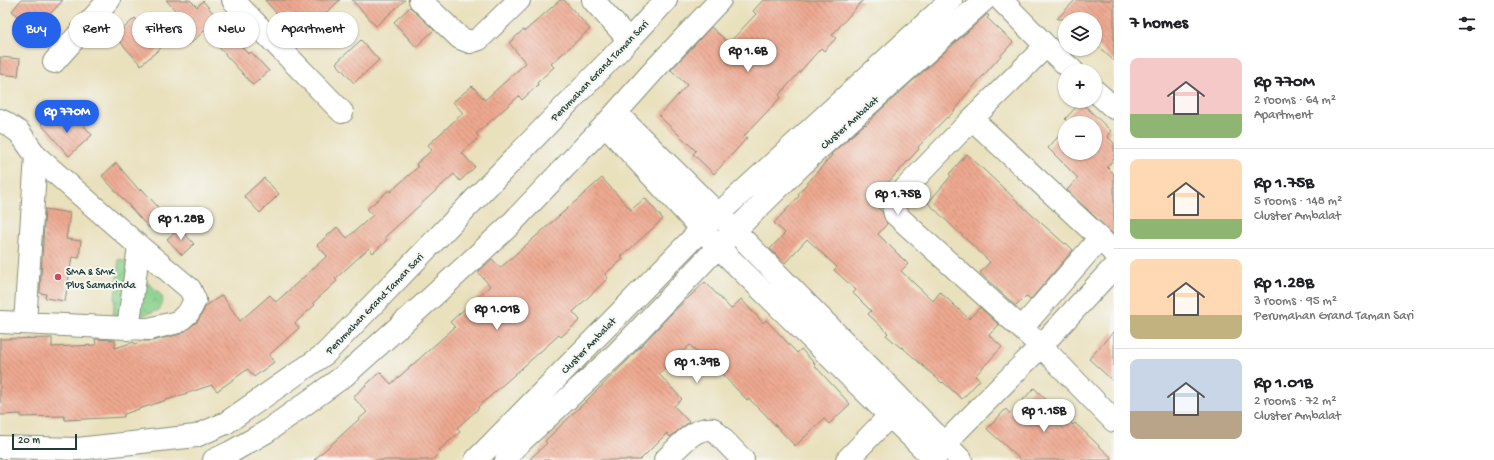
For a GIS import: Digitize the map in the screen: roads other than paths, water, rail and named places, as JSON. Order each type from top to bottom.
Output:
[{"type":"street","points":[[54,62],[109,0]]},
{"type":"street","points":[[233,0],[342,112]]},
{"type":"street","points":[[420,0],[460,38],[470,42],[479,39],[519,0]]},
{"type":"street","points":[[593,0],[629,40]]},
{"type":"street","name":"Perumahan Grand Taman Sari","points":[[0,447],[77,449],[196,436],[226,423],[325,354],[666,0]]},
{"type":"street","points":[[214,460],[266,432],[344,376],[509,226],[611,119],[655,69],[720,0]]},
{"type":"street","name":"Cluster Ambalat","points":[[476,460],[701,230],[951,0]]},
{"type":"street","name":"Cluster Ambalat","points":[[506,460],[514,448],[617,353],[718,247],[814,153],[984,0]]},
{"type":"street","points":[[1001,0],[1065,64]]},
{"type":"street","points":[[1046,46],[972,119],[896,198],[893,205],[895,214],[1022,328],[1114,421]]},
{"type":"street","points":[[1102,97],[1114,108]]},
{"type":"street","points":[[611,119],[718,214],[735,231],[896,409]]},
{"type":"street","points":[[611,119],[701,230],[718,247],[896,409],[940,452],[961,460]]},
{"type":"street","points":[[972,119],[1107,246],[1022,328]]},
{"type":"street","points":[[0,120],[18,132],[36,156],[139,246],[190,288],[195,300],[189,312],[178,322],[149,329],[0,322]]},
{"type":"street","points":[[25,323],[36,156]]},
{"type":"street","points":[[128,329],[139,246]]},
{"type":"street","points":[[940,452],[1114,267]]},
{"type":"street","points":[[325,354],[344,376]]},
{"type":"street","points":[[847,460],[896,409]]},
{"type":"street","points":[[666,460],[690,436],[705,428],[714,429],[743,460]]},
{"type":"place","name":"SMA & SMK Plus Samarinda","points":[[58,277]]}]
